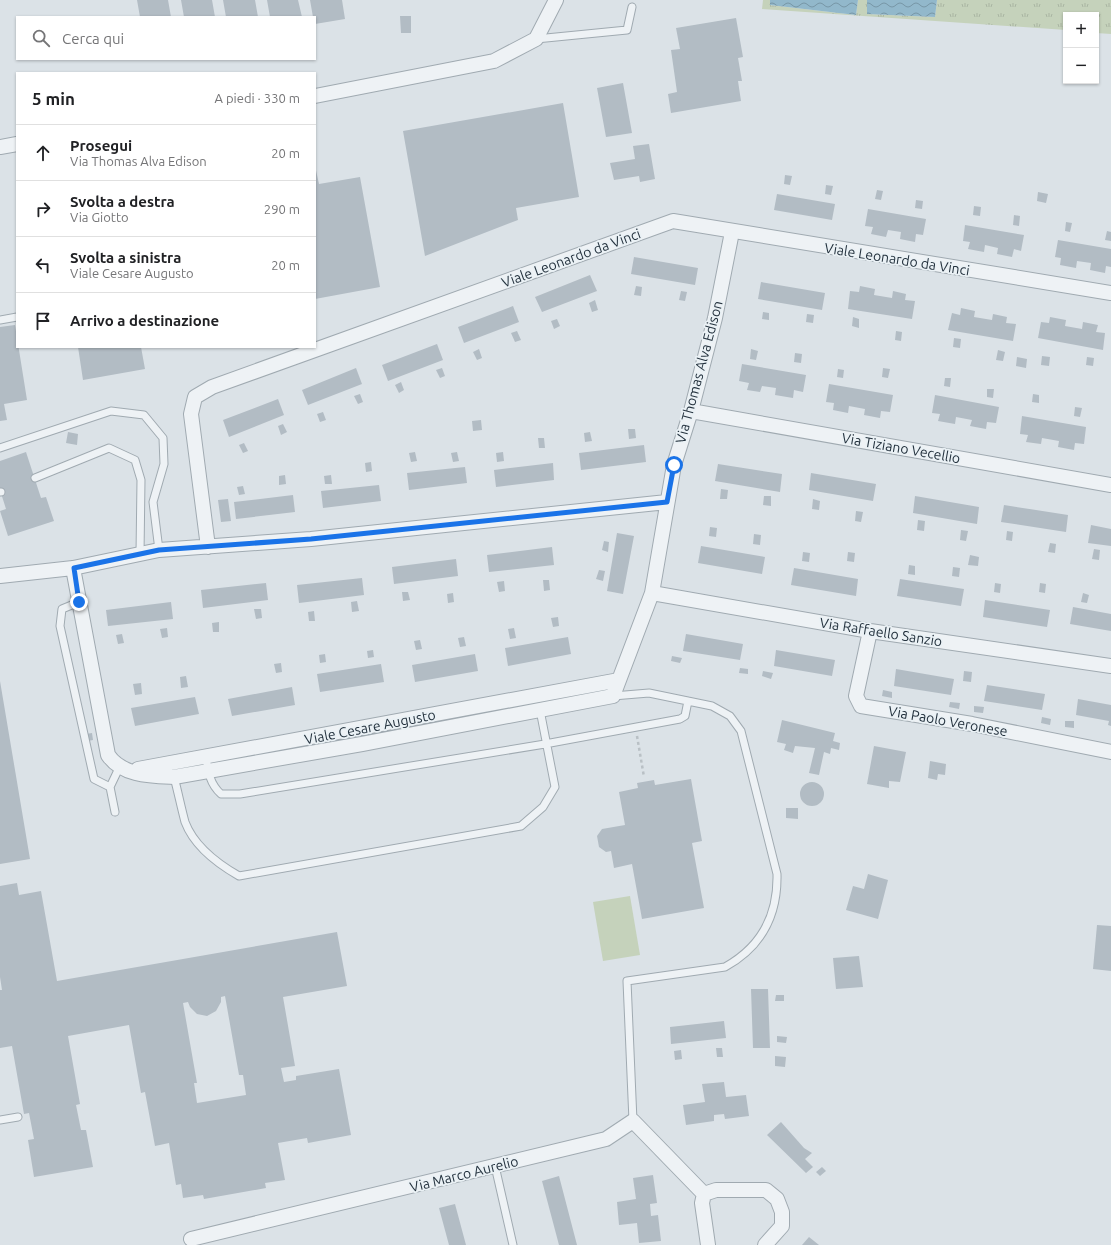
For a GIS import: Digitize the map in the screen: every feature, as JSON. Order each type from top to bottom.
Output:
[{"type":"street","points":[[316,96],[494,61],[536,39],[556,0]]},
{"type":"street","points":[[0,147],[16,144]]},
{"type":"street","name":"Viale Leonardo da Vinci","points":[[208,547],[191,414],[195,397],[212,387],[673,221],[732,232],[1111,293]]},
{"type":"street","name":"Via Thomas Alva Edison","points":[[613,696],[652,593],[674,465],[691,411],[715,318],[732,232]]},
{"type":"street","name":"Via Tiziano Vecellio","points":[[691,411],[1111,485]]},
{"type":"street","points":[[0,576],[74,568],[159,550],[311,539],[667,502]]},
{"type":"street","name":"Viale Cesare Augusto","points":[[74,568],[108,755],[112,761],[120,766],[144,776],[174,777],[207,764],[619,680]]},
{"type":"street","name":"Via Raffaello Sanzio","points":[[652,593],[870,631],[1111,666]]},
{"type":"street","name":"Via Paolo Veronese","points":[[870,631],[856,696],[861,706],[972,724],[1111,752]]},
{"type":"street","name":"Viale Cesare Augusto","points":[[120,766],[135,769],[146,769],[207,764],[540,710],[613,696]]},
{"type":"street","points":[[633,1121],[704,1194]]},
{"type":"street","name":"Via Marco Aurelio","points":[[191,1239],[606,1139],[633,1121]]},
{"type":"street","points":[[704,1194],[716,1190],[766,1190],[777,1199],[782,1212],[782,1226],[766,1245]]},
{"type":"street","points":[[704,1194],[702,1203],[708,1245]]},
{"type":"lane","points":[[536,39],[627,30],[632,7]]},
{"type":"lane","points":[[0,320],[16,317]]},
{"type":"lane","points":[[0,448],[111,412],[144,415],[163,438],[164,464],[154,502],[159,550]]},
{"type":"lane","points":[[35,478],[109,448],[135,460],[141,480],[140,554]]},
{"type":"lane","points":[[79,602],[62,609],[60,626],[94,779],[110,787]]},
{"type":"lane","points":[[613,696],[649,693],[712,706],[724,711],[734,720],[741,732],[777,874],[776,898],[769,922],[755,944],[736,961],[725,967],[627,981],[633,1121]]},
{"type":"lane","points":[[207,764],[214,787],[221,794],[240,794],[545,744],[680,719],[685,716],[688,701]]},
{"type":"lane","points":[[174,777],[186,823],[196,840],[218,864],[239,876],[521,826],[543,807],[555,787],[545,744],[540,710]]},
{"type":"lane","points":[[115,812],[110,787],[120,766]]},
{"type":"lane","points":[[0,1120],[18,1117]]},
{"type":"lane","points":[[495,1166],[513,1245]]},
{"type":"path","points":[[636,727],[644,777]]},
{"type":"green space","points":[[763,0],[770,0],[770,5],[856,15],[858,0],[867,0],[867,14],[935,17],[937,0],[1111,0],[1111,34],[1099,33],[1099,12],[1063,12],[1063,30],[762,9]]},
{"type":"green space","points":[[630,896],[640,955],[603,961],[593,902]]},
{"type":"water","points":[[770,0],[858,0],[856,15],[770,5]]},
{"type":"water","points":[[867,0],[937,0],[935,17],[867,14]]},
{"type":"building","points":[[137,0],[168,0],[171,16],[140,16]]},
{"type":"building","points":[[181,0],[212,0],[215,16],[184,16]]},
{"type":"building","points":[[223,0],[255,0],[258,16],[226,16]]},
{"type":"building","points":[[267,0],[298,0],[302,16],[270,16]]},
{"type":"building","points":[[310,0],[342,0],[345,19],[316,24],[316,16],[313,16]]},
{"type":"building","points":[[400,16],[411,16],[411,33],[401,33]]},
{"type":"building","points":[[736,18],[743,57],[738,58],[742,81],[738,81],[741,101],[671,113],[668,94],[677,92],[671,50],[680,49],[676,28]]},
{"type":"building","points":[[623,83],[632,133],[606,137],[597,88]]},
{"type":"building","points":[[563,103],[579,197],[516,208],[518,220],[425,256],[403,131]]},
{"type":"building","points":[[649,144],[655,179],[640,182],[639,176],[614,180],[610,163],[635,159],[633,146]]},
{"type":"building","points":[[316,170],[319,184],[360,177],[380,287],[316,299]]},
{"type":"building","points":[[785,175],[792,176],[790,185],[784,184]]},
{"type":"building","points":[[826,185],[833,186],[831,195],[825,194]]},
{"type":"building","points":[[877,190],[883,191],[881,200],[875,199]]},
{"type":"building","points":[[1038,192],[1048,194],[1046,203],[1037,201]]},
{"type":"building","points":[[777,194],[835,204],[832,220],[774,210]]},
{"type":"building","points":[[916,200],[923,201],[922,209],[915,208]]},
{"type":"building","points":[[974,206],[981,207],[980,216],[973,215]]},
{"type":"building","points":[[868,209],[926,219],[923,235],[916,234],[915,242],[900,239],[901,232],[888,230],[886,237],[871,234],[873,227],[865,226]]},
{"type":"building","points":[[1014,215],[1020,216],[1019,226],[1013,225]]},
{"type":"building","points":[[1066,222],[1072,223],[1070,232],[1065,231]]},
{"type":"building","points":[[965,225],[1024,235],[1021,251],[1014,249],[1012,257],[997,254],[998,248],[985,245],[984,252],[968,249],[970,242],[963,241]]},
{"type":"building","points":[[1107,231],[1111,232],[1111,241],[1105,240]]},
{"type":"building","points":[[1058,240],[1111,249],[1111,267],[1106,266],[1105,273],[1090,270],[1091,263],[1077,261],[1076,268],[1060,265],[1061,258],[1055,257]]},
{"type":"building","points":[[634,257],[698,268],[695,285],[631,274]]},
{"type":"building","points":[[590,275],[597,291],[542,312],[535,297]]},
{"type":"building","points":[[761,282],[825,293],[822,310],[758,299]]},
{"type":"building","points":[[636,286],[642,287],[641,296],[634,295]]},
{"type":"building","points":[[860,286],[875,289],[874,295],[892,298],[893,291],[906,294],[905,300],[915,301],[912,319],[848,309],[850,291],[859,292]]},
{"type":"building","points":[[681,291],[687,292],[685,301],[679,300]]},
{"type":"building","points":[[595,300],[598,310],[592,312],[589,303]]},
{"type":"building","points":[[513,306],[519,322],[464,343],[458,327]]},
{"type":"building","points":[[961,308],[975,311],[974,317],[992,320],[993,314],[1007,317],[1006,323],[1016,324],[1013,341],[948,330],[952,313],[960,315]]},
{"type":"building","points":[[763,312],[769,313],[769,320],[762,319]]},
{"type":"building","points":[[807,314],[814,315],[813,323],[806,322]]},
{"type":"building","points":[[853,317],[859,319],[859,328],[852,326]]},
{"type":"building","points":[[1050,317],[1066,320],[1065,326],[1082,329],[1083,322],[1098,325],[1096,332],[1105,333],[1103,350],[1038,338],[1041,322],[1049,323]]},
{"type":"building","points":[[557,319],[560,326],[554,329],[551,321]]},
{"type":"building","points":[[15,325],[16,348],[19,348],[27,400],[4,404],[7,420],[0,421],[0,327]]},
{"type":"building","points":[[517,331],[521,340],[515,342],[511,333]]},
{"type":"building","points":[[896,331],[902,332],[901,341],[895,340]]},
{"type":"building","points":[[954,338],[961,339],[960,348],[953,347]]},
{"type":"building","points":[[437,344],[443,360],[388,381],[382,365]]},
{"type":"building","points":[[78,348],[141,348],[145,369],[83,380]]},
{"type":"building","points":[[479,349],[482,358],[477,360],[473,352]]},
{"type":"building","points":[[751,349],[758,351],[756,360],[750,359]]},
{"type":"building","points":[[998,350],[1005,352],[1003,361],[996,360]]},
{"type":"building","points":[[795,353],[802,354],[801,363],[794,362]]},
{"type":"building","points":[[1042,356],[1050,357],[1049,366],[1041,365]]},
{"type":"building","points":[[1017,357],[1027,359],[1026,368],[1016,366]]},
{"type":"building","points":[[1087,357],[1094,358],[1093,366],[1086,365]]},
{"type":"building","points":[[742,364],[806,375],[803,392],[794,390],[793,398],[775,395],[776,388],[762,386],[760,392],[747,390],[749,383],[739,381]]},
{"type":"building","points":[[356,368],[362,384],[308,405],[302,390]]},
{"type":"building","points":[[442,368],[445,376],[440,378],[436,370]]},
{"type":"building","points":[[883,368],[890,369],[888,378],[882,377]]},
{"type":"building","points":[[838,369],[844,370],[843,378],[837,377]]},
{"type":"building","points":[[945,378],[951,378],[950,387],[944,386]]},
{"type":"building","points":[[401,382],[404,390],[399,393],[395,385]]},
{"type":"building","points":[[829,384],[893,395],[890,412],[881,411],[880,418],[864,415],[865,409],[849,406],[848,413],[833,410],[834,403],[826,402]]},
{"type":"building","points":[[987,389],[994,389],[993,398],[987,397]]},
{"type":"building","points":[[360,394],[363,402],[358,404],[354,396]]},
{"type":"building","points":[[1033,394],[1039,395],[1039,403],[1032,402]]},
{"type":"building","points":[[935,395],[999,407],[996,423],[987,422],[986,429],[970,426],[972,420],[956,417],[955,424],[938,421],[940,414],[932,413]]},
{"type":"building","points":[[278,399],[284,415],[229,437],[223,420]]},
{"type":"building","points":[[1075,407],[1082,408],[1080,417],[1074,416]]},
{"type":"building","points":[[323,412],[326,420],[320,422],[317,414]]},
{"type":"building","points":[[1022,416],[1086,427],[1084,444],[1075,443],[1074,450],[1058,447],[1059,441],[1042,438],[1041,444],[1026,442],[1028,435],[1020,434]]},
{"type":"building","points":[[481,420],[482,430],[473,431],[472,421]]},
{"type":"building","points":[[283,424],[287,432],[281,435],[278,426]]},
{"type":"building","points":[[628,429],[635,429],[636,438],[629,439]]},
{"type":"building","points":[[68,432],[78,434],[77,445],[66,443]]},
{"type":"building","points":[[590,432],[592,441],[585,442],[584,433]]},
{"type":"building","points":[[538,438],[544,438],[545,448],[539,448]]},
{"type":"building","points":[[244,443],[248,451],[243,453],[239,445]]},
{"type":"building","points":[[644,445],[646,462],[581,470],[579,453]]},
{"type":"building","points":[[26,452],[41,498],[46,497],[54,521],[8,536],[0,511],[6,509],[0,490],[0,461]]},
{"type":"building","points":[[415,452],[417,461],[411,462],[409,453]]},
{"type":"building","points":[[457,452],[459,461],[453,462],[451,453]]},
{"type":"building","points":[[503,452],[504,461],[497,462],[496,453]]},
{"type":"building","points":[[371,462],[372,471],[366,472],[365,463]]},
{"type":"building","points":[[553,463],[554,480],[496,487],[494,470]]},
{"type":"building","points":[[718,464],[782,474],[780,492],[715,481]]},
{"type":"building","points":[[465,467],[467,483],[409,490],[407,473]]},
{"type":"building","points":[[811,473],[876,484],[873,501],[809,490]]},
{"type":"building","points":[[285,475],[286,484],[279,485],[279,476]]},
{"type":"building","points":[[331,475],[332,484],[325,484],[324,476]]},
{"type":"building","points":[[379,485],[381,501],[323,508],[321,491]]},
{"type":"building","points":[[243,486],[245,494],[239,495],[237,487]]},
{"type":"building","points":[[721,489],[728,490],[727,499],[720,499]]},
{"type":"building","points":[[293,495],[295,512],[236,519],[234,502]]},
{"type":"building","points":[[764,496],[771,496],[771,506],[763,505]]},
{"type":"building","points":[[915,496],[979,507],[977,524],[913,513]]},
{"type":"building","points":[[228,499],[231,521],[221,522],[218,500]]},
{"type":"building","points":[[813,499],[820,501],[819,510],[812,509]]},
{"type":"building","points":[[1004,505],[1068,515],[1066,532],[1001,522]]},
{"type":"building","points":[[856,511],[863,512],[861,522],[855,521]]},
{"type":"building","points":[[918,520],[925,521],[924,531],[917,530]]},
{"type":"building","points":[[1091,525],[1111,529],[1111,546],[1088,543]]},
{"type":"building","points":[[710,527],[717,528],[716,537],[709,536]]},
{"type":"building","points":[[961,530],[968,531],[966,541],[960,540]]},
{"type":"building","points":[[1007,531],[1013,532],[1012,541],[1006,540]]},
{"type":"building","points":[[617,533],[634,536],[623,594],[607,591]]},
{"type":"building","points":[[754,534],[761,535],[760,545],[753,544]]},
{"type":"building","points":[[604,541],[609,542],[608,552],[602,550]]},
{"type":"building","points":[[1050,543],[1056,544],[1055,553],[1048,552]]},
{"type":"building","points":[[701,546],[765,557],[762,574],[698,563]]},
{"type":"building","points":[[552,547],[554,565],[489,572],[487,555]]},
{"type":"building","points":[[1094,549],[1100,550],[1099,560],[1092,559]]},
{"type":"building","points":[[803,552],[810,553],[809,562],[802,561]]},
{"type":"building","points":[[848,552],[855,553],[854,562],[847,561]]},
{"type":"building","points":[[970,555],[979,557],[978,566],[968,565]]},
{"type":"building","points":[[456,559],[458,576],[394,584],[392,567]]},
{"type":"building","points":[[909,565],[915,566],[915,575],[908,574]]},
{"type":"building","points":[[953,567],[960,568],[959,577],[952,576]]},
{"type":"building","points":[[794,568],[858,579],[856,596],[791,585]]},
{"type":"building","points":[[599,570],[605,571],[603,581],[596,579]]},
{"type":"building","points":[[362,578],[364,595],[299,603],[297,585]]},
{"type":"building","points":[[900,579],[964,589],[961,606],[897,596]]},
{"type":"building","points":[[543,580],[549,580],[550,590],[544,591]]},
{"type":"building","points":[[504,581],[505,591],[499,592],[497,582]]},
{"type":"building","points":[[266,583],[268,600],[203,608],[201,590]]},
{"type":"building","points":[[995,583],[1001,584],[1000,593],[994,592]]},
{"type":"building","points":[[1040,583],[1046,584],[1045,593],[1039,592]]},
{"type":"building","points":[[402,592],[408,592],[410,600],[403,601]]},
{"type":"building","points":[[453,593],[454,602],[448,603],[447,594]]},
{"type":"building","points":[[1083,593],[1089,595],[1087,603],[1081,602]]},
{"type":"building","points":[[985,600],[1050,610],[1047,627],[983,617]]},
{"type":"building","points":[[357,601],[359,611],[352,612],[351,602]]},
{"type":"building","points":[[171,602],[173,619],[108,626],[106,610]]},
{"type":"building","points":[[1073,607],[1111,614],[1111,631],[1070,624]]},
{"type":"building","points":[[254,609],[261,609],[262,618],[256,619]]},
{"type":"building","points":[[314,611],[315,621],[309,621],[308,612]]},
{"type":"building","points":[[558,617],[559,626],[553,627],[551,618]]},
{"type":"building","points":[[219,622],[219,632],[213,632],[212,623]]},
{"type":"building","points":[[167,628],[168,637],[162,638],[160,629]]},
{"type":"building","points":[[514,628],[516,638],[510,639],[508,629]]},
{"type":"building","points":[[122,634],[124,643],[118,644],[116,635]]},
{"type":"building","points":[[686,634],[743,644],[740,660],[683,651]]},
{"type":"building","points":[[464,637],[466,646],[460,647],[458,638]]},
{"type":"building","points":[[568,637],[571,654],[508,666],[505,648]]},
{"type":"building","points":[[420,640],[422,649],[416,650],[414,641]]},
{"type":"building","points":[[373,650],[374,657],[368,658],[367,651]]},
{"type":"building","points":[[776,650],[835,660],[832,676],[774,666]]},
{"type":"building","points":[[325,654],[326,662],[320,663],[319,655]]},
{"type":"building","points":[[475,654],[478,671],[415,682],[412,665]]},
{"type":"building","points":[[672,656],[682,658],[680,663],[671,661]]},
{"type":"building","points":[[281,663],[282,672],[276,673],[274,664]]},
{"type":"building","points":[[381,664],[384,682],[320,692],[317,674]]},
{"type":"building","points":[[740,668],[748,669],[748,674],[739,673]]},
{"type":"building","points":[[896,669],[954,679],[951,695],[894,686]]},
{"type":"building","points":[[763,671],[773,673],[771,679],[762,676]]},
{"type":"building","points":[[964,671],[972,672],[971,682],[963,681]]},
{"type":"building","points":[[186,676],[188,687],[181,688],[180,677]]},
{"type":"building","points":[[0,681],[30,859],[0,864]]},
{"type":"building","points":[[141,683],[142,694],[135,695],[133,684]]},
{"type":"building","points":[[987,685],[1045,694],[1042,710],[984,701]]},
{"type":"building","points":[[292,687],[295,705],[232,716],[228,699]]},
{"type":"building","points":[[883,690],[892,692],[892,698],[882,696]]},
{"type":"building","points":[[195,697],[199,714],[135,726],[131,708]]},
{"type":"building","points":[[1078,699],[1111,705],[1111,726],[1108,725],[1109,721],[1076,715]]},
{"type":"building","points":[[950,702],[960,703],[959,709],[949,707]]},
{"type":"building","points":[[974,706],[984,707],[983,713],[974,712]]},
{"type":"building","points":[[1042,717],[1051,719],[1050,725],[1041,723]]},
{"type":"building","points":[[782,720],[835,733],[833,741],[840,743],[839,750],[831,748],[830,754],[824,752],[819,775],[809,773],[815,748],[795,746],[793,753],[784,750],[786,744],[777,742]]},
{"type":"building","points":[[1065,721],[1074,721],[1074,728],[1065,727]]},
{"type":"building","points":[[92,733],[93,740],[88,741],[86,734]]},
{"type":"building","points":[[874,746],[906,752],[900,782],[889,781],[889,788],[867,784]]},
{"type":"building","points":[[930,761],[946,764],[945,775],[938,774],[937,780],[928,778]]},
{"type":"building","points":[[691,779],[702,841],[692,843],[704,908],[642,919],[632,864],[614,868],[611,851],[606,852],[599,847],[597,836],[602,829],[625,825],[619,792],[638,788],[637,783],[654,780],[655,785]]},
{"type":"building","points":[[812,782],[821,785],[824,794],[821,803],[812,806],[803,803],[800,794],[803,785]]},
{"type":"building","points":[[786,808],[798,808],[798,819],[786,818]]},
{"type":"building","points":[[868,874],[888,880],[878,919],[846,910],[853,886],[864,889]]},
{"type":"building","points":[[17,883],[19,895],[41,891],[57,981],[337,932],[347,986],[283,997],[295,1066],[281,1068],[284,1082],[296,1080],[296,1076],[339,1069],[351,1135],[308,1143],[307,1138],[278,1143],[285,1180],[265,1183],[266,1188],[204,1199],[203,1195],[183,1198],[181,1184],[176,1185],[169,1143],[155,1146],[145,1092],[141,1093],[129,1025],[68,1036],[80,1104],[76,1105],[81,1130],[86,1130],[93,1167],[34,1177],[28,1140],[34,1139],[29,1113],[24,1114],[12,1046],[0,1048],[0,990],[2,990],[0,977],[0,886]],"holes":[[[225,996],[239,1075],[243,1075],[246,1095],[197,1103],[194,1083],[197,1083],[183,1003],[188,1002],[190,1007],[197,1014],[207,1016],[216,1011],[221,1002],[221,997]]]},
{"type":"building","points":[[1097,925],[1111,926],[1111,971],[1093,969]]},
{"type":"building","points":[[859,956],[863,987],[836,989],[833,958]]},
{"type":"building","points":[[751,989],[768,989],[770,1048],[753,1048]]},
{"type":"building","points":[[776,995],[784,995],[784,1001],[775,1001]]},
{"type":"building","points":[[724,1021],[726,1038],[671,1044],[670,1027]]},
{"type":"building","points":[[777,1036],[787,1037],[786,1043],[777,1042]]},
{"type":"building","points":[[716,1048],[722,1048],[723,1057],[717,1057]]},
{"type":"building","points":[[681,1050],[682,1059],[675,1060],[674,1051]]},
{"type":"building","points":[[775,1056],[786,1057],[785,1067],[775,1066]]},
{"type":"building","points":[[724,1082],[726,1097],[746,1095],[749,1116],[725,1119],[724,1114],[714,1115],[714,1121],[686,1125],[683,1105],[705,1102],[702,1084]]},
{"type":"building","points":[[781,1122],[804,1148],[812,1153],[805,1159],[813,1167],[806,1173],[767,1135]]},
{"type":"building","points":[[822,1167],[826,1171],[820,1176],[816,1172]]},
{"type":"building","points":[[653,1175],[657,1203],[650,1204],[651,1216],[658,1215],[661,1241],[639,1243],[637,1223],[619,1225],[617,1202],[636,1199],[633,1178]]},
{"type":"building","points":[[559,1176],[577,1245],[559,1245],[542,1181]]},
{"type":"building","points":[[455,1204],[466,1245],[449,1245],[439,1208]]},
{"type":"building","points":[[809,1237],[819,1245],[802,1245]]},
{"type":"route","points":[[79,602],[74,568],[159,550],[311,539],[667,502],[674,465]]}]
